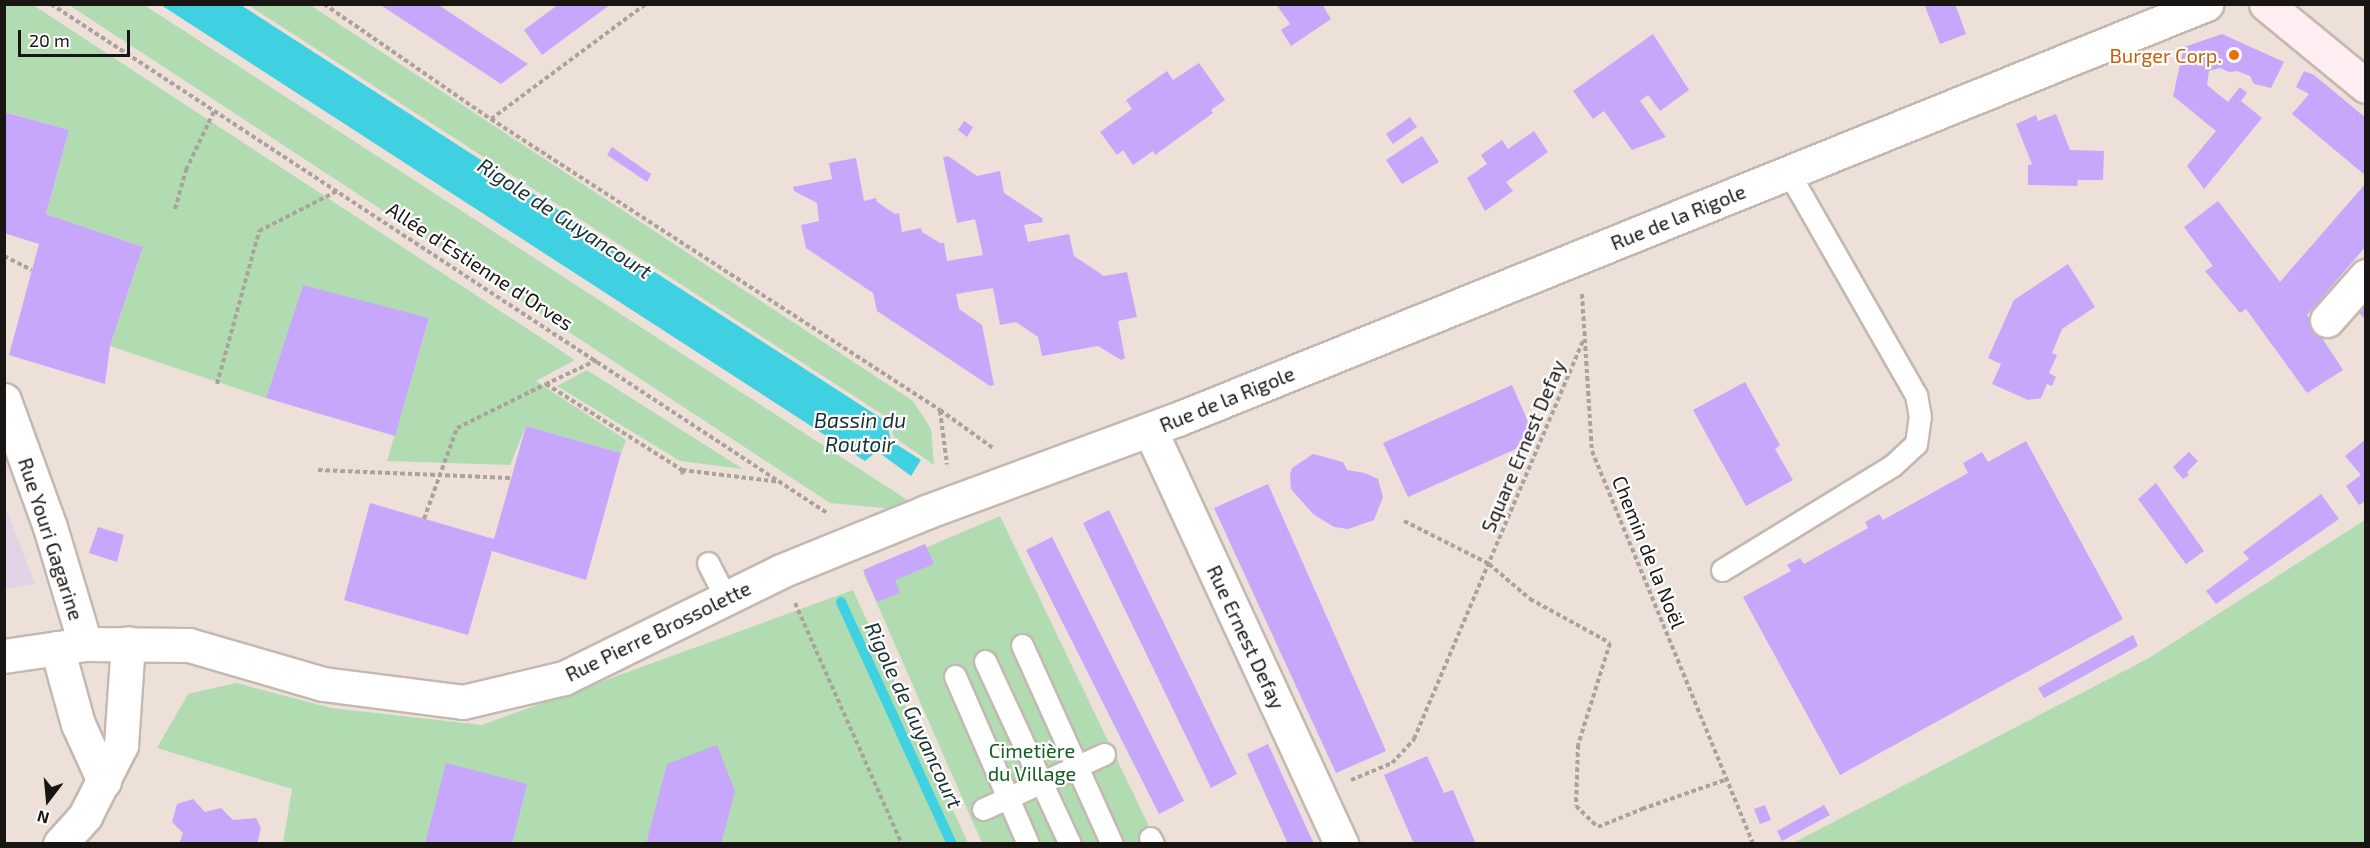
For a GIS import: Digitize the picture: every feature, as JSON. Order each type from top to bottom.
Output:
[{"type":"street","name":"Rue de la Rigole","points":[[1150,430],[2206,4]]},
{"type":"street","points":[[2266,4],[2366,86]]},
{"type":"street","points":[[2327,320],[2366,276]]},
{"type":"street","name":"Rue Youri Gagarine","points":[[4,400],[50,528],[71,646],[78,724],[104,781]]},
{"type":"street","name":"Rue Pierre Brossolette","points":[[4,656],[71,646],[128,643],[189,645],[322,684],[463,702],[564,678],[781,571],[926,512],[1150,430]]},
{"type":"street","name":"Rue Ernest Defay","points":[[1150,430],[1341,843]]},
{"type":"street","points":[[60,843],[85,816],[121,745],[128,643]]},
{"type":"lane","points":[[1722,570],[1892,466],[1916,444],[1920,417],[1916,396],[1789,173]]},
{"type":"lane","points":[[708,563],[726,598]]},
{"type":"lane","points":[[1022,645],[1112,843]]},
{"type":"lane","points":[[985,661],[1070,843]]},
{"type":"lane","points":[[956,676],[1028,843]]},
{"type":"lane","points":[[983,809],[1104,754]]},
{"type":"path","name":"Allée d'Estienne d'Orves","points":[[51,4],[785,483],[828,512],[822,520]]},
{"type":"path","points":[[324,4],[491,119],[940,410],[1030,475]]},
{"type":"path","points":[[491,119],[646,4]]},
{"type":"path","points":[[175,209],[186,170],[214,111]]},
{"type":"path","points":[[217,384],[259,231],[337,191]]},
{"type":"path","points":[[4,256],[32,270]]},
{"type":"path","name":"Chemin de la Noël","points":[[1579,257],[1592,451],[1725,780],[1753,843]]},
{"type":"path","name":"Square Ernest Defay","points":[[1318,794],[1392,763],[1414,739],[1584,339]]},
{"type":"path","points":[[424,519],[457,428],[597,360]]},
{"type":"path","points":[[546,384],[682,470],[785,483]]},
{"type":"path","points":[[318,470],[511,478]]},
{"type":"path","points":[[682,470],[683,476]]},
{"type":"path","name":"Square Ernest Defay","points":[[1404,521],[1489,564],[1530,599],[1610,643],[1578,745],[1576,806],[1598,827],[1725,780]]},
{"type":"path","points":[[781,571],[902,843]]},
{"type":"shaded area","points":[[5,506],[35,584],[5,589]]},
{"type":"green space","points":[[4,5],[33,5],[575,360],[536,381],[626,440],[621,453],[526,426],[510,465],[387,461],[429,319],[303,285],[266,398],[110,346],[143,247],[46,214],[69,130],[5,112]]},
{"type":"green space","points":[[69,5],[144,5],[926,512],[830,503]]},
{"type":"green space","points":[[248,5],[310,5],[913,401],[931,429],[934,465],[894,437],[888,418]]},
{"type":"green space","points":[[587,370],[743,469],[680,461],[557,386]]},
{"type":"green space","name":"Cimetière du Village","points":[[1000,516],[1157,843],[982,843],[864,574]]},
{"type":"green space","points":[[2365,520],[2365,843],[1793,843],[2149,658]]},
{"type":"green space","points":[[853,590],[968,843],[283,843],[292,789],[157,748],[188,694],[236,683],[331,708],[482,725]]},
{"type":"water","name":"Bassin du Routoir","points":[[161,5],[241,5],[887,422],[891,441],[921,460],[911,476],[877,451],[865,461]]},
{"type":"building","points":[[379,4],[437,4],[528,64],[501,84]]},
{"type":"building","points":[[559,4],[611,4],[542,55],[524,30]]},
{"type":"building","points":[[1276,4],[1322,4],[1331,19],[1291,46],[1281,30],[1290,24]]},
{"type":"building","points":[[1924,4],[1955,4],[1966,34],[1940,44]]},
{"type":"building","points":[[1653,34],[1689,90],[1660,111],[1648,95],[1640,101],[1666,137],[1632,150],[1604,111],[1593,119],[1573,91]]},
{"type":"building","points":[[2222,34],[2284,62],[2271,88],[2254,84],[2250,76],[2237,71],[2229,72],[2220,68],[2209,71],[2207,85],[2228,102],[2240,87],[2247,93],[2241,101],[2262,118],[2204,189],[2187,166],[2216,131],[2173,96],[2184,47]]},
{"type":"building","points":[[1199,63],[1225,100],[1211,110],[1213,113],[1155,155],[1153,151],[1133,165],[1123,150],[1117,155],[1100,132],[1132,109],[1126,100],[1167,71],[1173,80]]},
{"type":"building","points":[[2304,71],[2314,75],[2366,118],[2366,176],[2292,114],[2309,94],[2296,87]]},
{"type":"building","points":[[4,112],[69,130],[46,214],[143,247],[110,346],[105,384],[9,355],[39,244],[4,233]]},
{"type":"building","points":[[2056,114],[2070,150],[2104,151],[2103,180],[2078,180],[2077,186],[2028,185],[2028,165],[2032,164],[2016,124],[2036,115],[2038,121]]},
{"type":"building","points":[[1410,117],[1417,127],[1393,144],[1386,134]]},
{"type":"building","points":[[964,121],[973,127],[967,137],[958,130]]},
{"type":"building","points":[[1534,131],[1548,152],[1506,182],[1513,191],[1485,211],[1467,178],[1487,164],[1481,155],[1502,140],[1508,149]]},
{"type":"building","points":[[1422,136],[1439,162],[1402,184],[1386,160]]},
{"type":"building","points":[[612,147],[651,174],[647,182],[607,155]]},
{"type":"building","points":[[948,156],[977,176],[1000,171],[1004,193],[1042,218],[1043,222],[1024,225],[1028,242],[1069,234],[1074,256],[1104,276],[1127,272],[1137,317],[1118,321],[1125,358],[1121,360],[1098,346],[1042,356],[1038,337],[1016,322],[1000,325],[993,288],[956,294],[959,309],[982,325],[994,385],[990,386],[877,311],[873,293],[806,248],[801,225],[819,221],[817,203],[794,191],[793,187],[832,179],[829,163],[856,158],[864,201],[876,198],[877,202],[895,214],[899,213],[902,232],[921,228],[922,232],[944,243],[947,261],[983,255],[975,219],[957,223],[943,157]]},
{"type":"building","points":[[2366,183],[2366,246],[2307,315],[2343,370],[2307,393],[2246,309],[2240,313],[2205,271],[2213,266],[2184,227],[2218,201],[2280,282]]},
{"type":"building","points":[[2068,264],[2095,307],[2062,329],[2052,353],[2057,355],[2049,373],[2056,377],[2052,386],[2047,384],[2041,398],[2028,400],[1992,384],[2001,364],[1988,358],[2014,300]]},
{"type":"building","points":[[303,285],[429,318],[395,436],[266,398]]},
{"type":"building","points":[[2366,300],[2366,320],[2355,309]]},
{"type":"building","points":[[1745,382],[1780,445],[1775,449],[1793,480],[1746,506],[1693,410]]},
{"type":"building","points":[[1512,385],[1536,440],[1408,497],[1383,443]]},
{"type":"building","points":[[526,426],[621,453],[586,580],[492,551],[468,635],[344,600],[370,503],[494,539]]},
{"type":"building","points":[[2366,439],[2366,501],[2359,505],[2346,486],[2361,475],[2345,456]]},
{"type":"building","points":[[2026,441],[2123,619],[1840,775],[1743,597],[1791,571],[1787,565],[1800,558],[1804,564],[1868,528],[1865,522],[1879,514],[1883,520],[1968,473],[1963,463],[1982,452],[1988,462]]},
{"type":"building","points":[[2189,452],[2198,461],[2187,472],[2189,475],[2183,479],[2173,467]]},
{"type":"building","points":[[1313,454],[1343,462],[1347,470],[1365,473],[1378,479],[1383,497],[1374,520],[1348,529],[1334,527],[1313,514],[1291,489],[1290,475],[1292,468]]},
{"type":"building","points":[[2156,483],[2204,551],[2186,564],[2138,499]]},
{"type":"building","points":[[1268,484],[1386,751],[1336,773],[1214,508]]},
{"type":"building","points":[[2321,494],[2339,519],[2216,604],[2206,591],[2249,559],[2243,552]]},
{"type":"building","points":[[1109,510],[1237,774],[1211,788],[1083,523]]},
{"type":"building","points":[[98,527],[124,535],[117,562],[89,553]]},
{"type":"building","points":[[1052,537],[1184,801],[1159,814],[1026,550]]},
{"type":"building","points":[[925,544],[934,564],[895,580],[900,593],[877,602],[863,570]]},
{"type":"building","points":[[2133,635],[2138,646],[2044,698],[2038,688]]},
{"type":"building","points":[[1268,744],[1314,844],[1288,844],[1247,754]]},
{"type":"building","points":[[717,745],[735,791],[721,844],[646,844],[667,764]]},
{"type":"building","points":[[1427,756],[1444,793],[1453,790],[1476,844],[1414,844],[1384,775]]},
{"type":"building","points":[[446,763],[527,784],[512,844],[425,844]]},
{"type":"building","points":[[193,799],[205,812],[221,808],[233,820],[256,818],[261,828],[257,844],[179,844],[183,833],[172,822],[177,804]]},
{"type":"building","points":[[1765,805],[1771,820],[1760,824],[1754,809]]},
{"type":"building","points":[[1824,805],[1830,815],[1782,841],[1777,831]]},
{"type":"waterway","name":"Rigole de Guyancourt","points":[[841,602],[952,844]]},
{"type":"place","name":"Burger Corp.","points":[[2234,55]]}]
